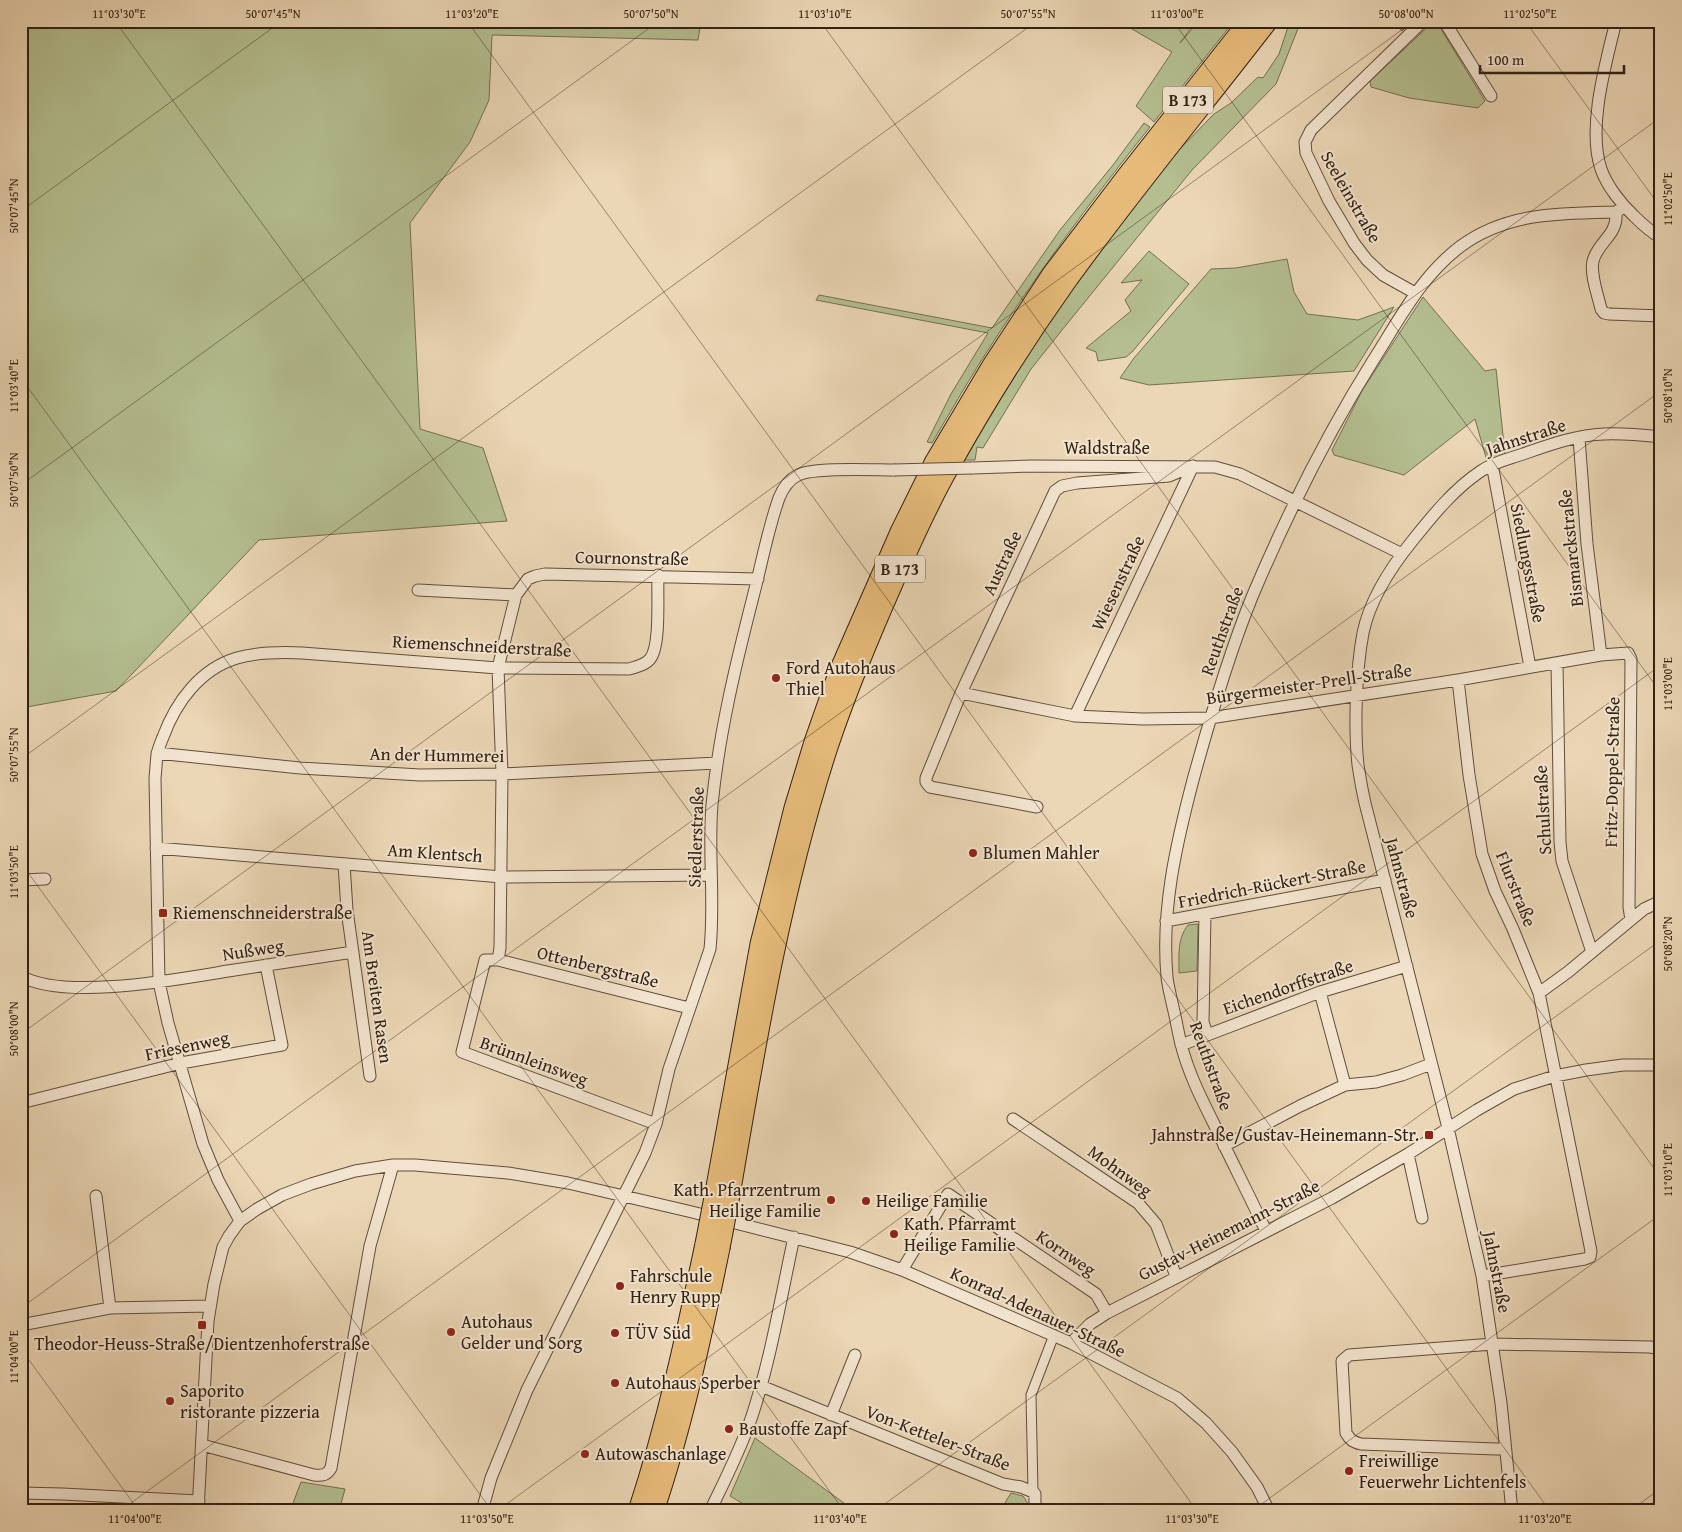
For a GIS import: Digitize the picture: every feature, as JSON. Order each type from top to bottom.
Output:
[{"type":"highway","name":"B 173","points":[[654,1511],[676,1440],[689,1387],[722,1193],[760,944],[794,808],[814,742],[839,671],[900,532],[935,461],[991,367],[1052,274],[1249,21]]},
{"type":"highway","name":"B 173","points":[[722,1193],[792,875],[809,810],[829,744],[856,671],[914,536],[948,468],[1001,378],[1066,283],[1139,185],[1268,21]]},
{"type":"highway","name":"B 173","points":[[638,1511],[663,1431],[713,1246]]},
{"type":"street","name":"Seeleinstraße","points":[[1415,293],[1383,275],[1367,260],[1354,243],[1329,201],[1306,153],[1305,142],[1311,130],[1423,21]]},
{"type":"street","points":[[1444,21],[1491,96]]},
{"type":"street","points":[[1616,21],[1600,97],[1596,133],[1601,170],[1620,210],[1661,238]]},
{"type":"street","name":"Reuthstraße","points":[[1266,1231],[1198,1091],[1181,1045],[1167,978],[1166,921],[1172,870],[1210,718],[1228,663],[1252,598],[1296,501],[1356,388],[1415,293],[1439,265],[1462,245],[1487,230],[1504,223],[1543,214],[1620,210]]},
{"type":"street","points":[[1620,210],[1614,229],[1594,260],[1592,268],[1600,309],[1608,314],[1661,316]]},
{"type":"street","name":"Jahnstraße","points":[[1512,1511],[1493,1344],[1482,1276],[1448,1128],[1364,803],[1358,765],[1356,728],[1364,632],[1371,609],[1383,584],[1402,554],[1433,514],[1458,488],[1492,464],[1562,441],[1604,434],[1661,437]]},
{"type":"street","name":"Bismarckstraße","points":[[1579,438],[1587,544],[1601,655]]},
{"type":"street","name":"Siedlungsstraße","points":[[1492,464],[1530,667]]},
{"type":"street","name":"Waldstraße","points":[[794,477],[803,472],[813,471],[1031,466],[1215,467],[1230,470],[1402,554]]},
{"type":"street","name":"Austraße","points":[[1037,808],[930,787],[926,782],[962,693],[1055,491],[1062,486],[1077,483],[1169,476],[1193,466]]},
{"type":"street","name":"Wiesenstraße","points":[[1075,716],[1193,466]]},
{"type":"street","name":"Siedlerstraße","points":[[482,1511],[492,1478],[527,1390],[645,1153],[656,1124],[669,1069],[710,949],[710,841],[712,806],[730,686],[779,498],[785,484],[794,477]]},
{"type":"street","name":"Cournonstraße","points":[[516,595],[528,579],[545,574],[658,575],[758,579]]},
{"type":"street","name":"Riemenschneiderstraße","points":[[240,1222],[218,1180],[204,1144],[168,1023],[158,982],[157,754],[172,715],[191,687],[213,670],[240,657],[275,652],[302,652],[498,668],[629,669],[641,666],[650,660],[657,648],[658,575]]},
{"type":"street","points":[[418,590],[516,595],[498,668],[502,774],[502,877],[498,960]]},
{"type":"street","name":"Fritz-Doppel-Straße","points":[[1601,655],[1628,653],[1631,659],[1630,920]]},
{"type":"street","name":"Bürgermeister-Prell-Straße","points":[[962,693],[1075,716],[1143,720],[1210,718],[1458,680],[1601,655]]},
{"type":"street","name":"Schulstraße","points":[[1557,663],[1560,842],[1562,861],[1592,952]]},
{"type":"street","name":"Flurstraße","points":[[1458,680],[1469,775],[1482,854],[1495,891],[1539,993],[1591,1251],[1590,1257],[1482,1276]]},
{"type":"street","name":"An der Hummerei","points":[[157,754],[300,768],[420,775],[502,774],[717,763]]},
{"type":"street","name":"Am Klentsch","points":[[156,848],[502,877],[711,874]]},
{"type":"street","name":"Am Breiten Rasen","points":[[344,864],[352,952],[370,1076]]},
{"type":"street","points":[[21,880],[45,879]]},
{"type":"street","name":"Friedrich-Rückert-Straße","points":[[1166,921],[1385,880]]},
{"type":"street","points":[[1539,993],[1568,972],[1644,909],[1661,900]]},
{"type":"street","points":[[1205,914],[1203,1022],[1207,1034]]},
{"type":"street","name":"Nußweg","points":[[21,976],[47,985],[74,988],[158,982],[352,952]]},
{"type":"street","name":"Ottenbergstraße","points":[[486,960],[498,960],[689,1008]]},
{"type":"street","name":"Brünnleinsweg","points":[[486,960],[462,1052],[656,1124]]},
{"type":"street","name":"Friesenweg","points":[[21,1104],[181,1063],[282,1044],[266,965]]},
{"type":"street","name":"Eichendorffstraße","points":[[1181,1045],[1320,992],[1407,966]]},
{"type":"street","points":[[1320,992],[1346,1085]]},
{"type":"street","points":[[1224,1146],[1300,1106],[1346,1085],[1376,1082],[1431,1064]]},
{"type":"street","name":"Gustav-Heinemann-Straße","points":[[1071,1343],[1090,1324],[1107,1313],[1176,1276],[1332,1198],[1408,1154],[1476,1110],[1514,1089],[1555,1076],[1623,1065],[1661,1065]]},
{"type":"street","name":"Mohnweg","points":[[1013,1119],[1138,1203],[1156,1224],[1176,1276]]},
{"type":"street","points":[[1408,1154],[1422,1218]]},
{"type":"street","points":[[202,1445],[314,1475],[328,1473],[331,1468],[370,1246],[393,1165]]},
{"type":"street","name":"Konrad-Adenauer-Straße","points":[[240,1222],[270,1202],[311,1184],[355,1171],[393,1165],[415,1166],[508,1173],[568,1183],[850,1252],[902,1270],[1054,1335],[1177,1398],[1206,1423],[1232,1452],[1257,1487],[1269,1511]]},
{"type":"street","name":"Kornweg","points":[[902,1270],[948,1194],[1096,1294],[1107,1313]]},
{"type":"street","points":[[96,1196],[110,1308]]},
{"type":"street","points":[[21,1493],[62,1494],[199,1506],[210,1306],[223,1247],[240,1222]]},
{"type":"street","points":[[710,1511],[746,1434],[761,1386],[794,1237]]},
{"type":"street","points":[[21,1325],[110,1308],[210,1306]]},
{"type":"street","points":[[1036,1511],[1033,1492],[1031,1396],[1054,1335]]},
{"type":"street","points":[[1505,1448],[1354,1443],[1346,1433],[1342,1361],[1349,1355],[1493,1344],[1661,1349]]},
{"type":"street","points":[[831,1416],[855,1355]]},
{"type":"street","name":"Von-Ketteler-Straße","points":[[761,1386],[831,1416],[1003,1484],[1021,1487],[1033,1492]]},
{"type":"green space","points":[[21,21],[701,21],[698,40],[492,35],[489,100],[470,142],[410,223],[420,429],[483,448],[507,521],[259,540],[116,691],[21,708]]},
{"type":"green space","points":[[1118,21],[1196,21],[1180,43],[1199,21],[1234,21],[1154,122],[1136,106],[1172,52]]},
{"type":"green space","points":[[1290,21],[1301,21],[1276,84],[1192,170],[1031,369],[983,448],[977,447],[975,460],[964,460],[1002,395],[1075,285],[1174,155],[1214,114],[1231,103],[1258,77],[1263,78],[1279,54]]},
{"type":"green space","points":[[1391,21],[1412,21],[1402,31]]},
{"type":"green space","points":[[1433,22],[1438,24],[1485,101],[1478,108],[1409,98],[1371,87],[1370,81]]},
{"type":"green space","points":[[1144,123],[1150,127],[1041,271],[1000,331],[932,443],[927,442],[951,394],[988,333],[816,300],[819,295],[992,328],[1060,230],[1113,165]]},
{"type":"green space","points":[[1149,251],[1189,284],[1132,352],[1126,357],[1098,361],[1096,352],[1086,348],[1131,311],[1125,300],[1142,280],[1121,283]]},
{"type":"green space","points":[[1287,259],[1294,292],[1307,314],[1358,320],[1394,307],[1354,371],[1149,385],[1120,378],[1134,358],[1211,269],[1236,268]]},
{"type":"green space","points":[[1423,297],[1485,371],[1496,369],[1505,454],[1487,461],[1475,419],[1404,475],[1334,455],[1332,450],[1363,389]]},
{"type":"green space","points":[[1198,924],[1197,971],[1179,973],[1179,948],[1184,930],[1188,925]]},
{"type":"green space","points":[[755,1438],[848,1506],[881,1511],[755,1511],[730,1496]]},
{"type":"green space","points":[[301,1482],[345,1489],[339,1511],[290,1511]]},
{"type":"green space","points":[[1011,1493],[1023,1496],[1027,1502],[1028,1511],[1000,1511]]},
{"type":"place","name":"Ford Autohaus Thiel","points":[[776,678]]},
{"type":"place","name":"Blumen Mahler","points":[[973,853]]},
{"type":"place","name":"Riemenschneiderstraße","points":[[163,913]]},
{"type":"place","name":"Jahnstraße/Gustav-Heinemann-Str.","points":[[1429,1135]]},
{"type":"place","name":"Kath. Pfarrzentrum Heilige Familie","points":[[831,1200]]},
{"type":"place","name":"Heilige Familie","points":[[866,1201]]},
{"type":"place","name":"Kath. Pfarramt Heilige Familie","points":[[894,1234]]},
{"type":"place","name":"Fahrschule Henry Rupp","points":[[620,1286]]},
{"type":"place","name":"Theodor-Heuss-Straße/Dientzenhoferstraße","points":[[202,1325]]},
{"type":"place","name":"Autohaus Gelder und Sorg","points":[[451,1332]]},
{"type":"place","name":"TÜV Süd","points":[[615,1333]]},
{"type":"place","name":"Autohaus Sperber","points":[[615,1383]]},
{"type":"place","name":"Saporito ristorante pizzeria","points":[[170,1401]]},
{"type":"place","name":"Baustoffe Zapf","points":[[729,1429]]},
{"type":"place","name":"Autowaschanlage","points":[[585,1454]]},
{"type":"place","name":"Freiwillige Feuerwehr Lichtenfels","points":[[1349,1471]]}]
